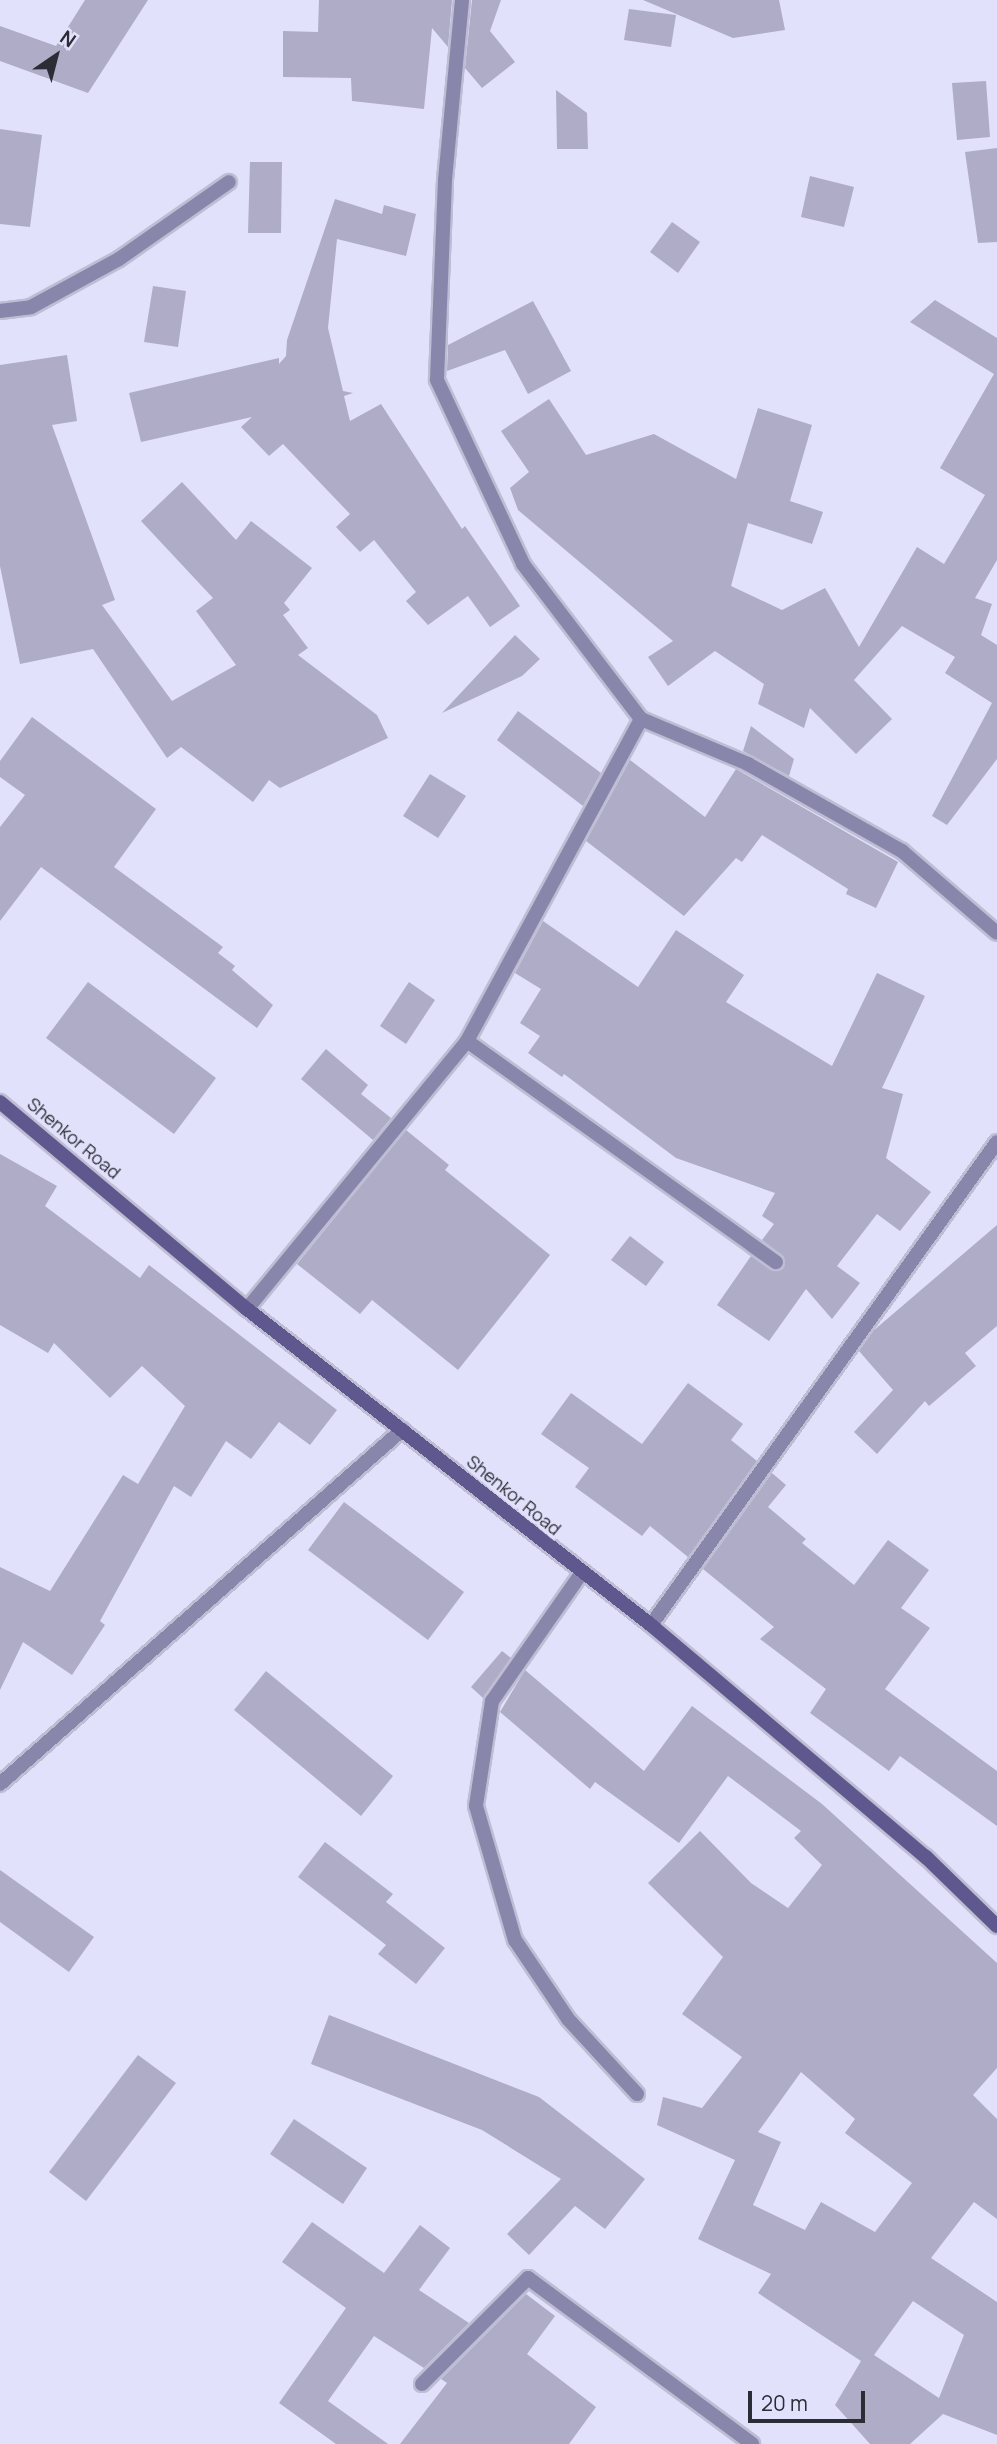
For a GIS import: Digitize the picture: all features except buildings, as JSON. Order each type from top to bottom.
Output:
[{"type":"main road","name":"Shenkor Road","points":[[0,1102],[247,1309],[581,1574],[651,1625],[926,1857],[997,1926]]},
{"type":"street","points":[[462,0],[445,180],[437,380],[523,564],[641,719],[748,764],[902,851],[997,933]]},
{"type":"street","points":[[0,311],[31,307],[119,259],[229,182]]},
{"type":"street","points":[[247,1309],[467,1041],[641,719]]},
{"type":"street","points":[[467,1041],[776,1262]]},
{"type":"street","points":[[651,1625],[997,1142]]},
{"type":"street","points":[[0,1784],[402,1430]]},
{"type":"street","points":[[581,1574],[492,1701],[477,1806],[515,1940],[568,2019],[637,2094]]},
{"type":"street","points":[[422,2384],[528,2278],[752,2444]]}]
